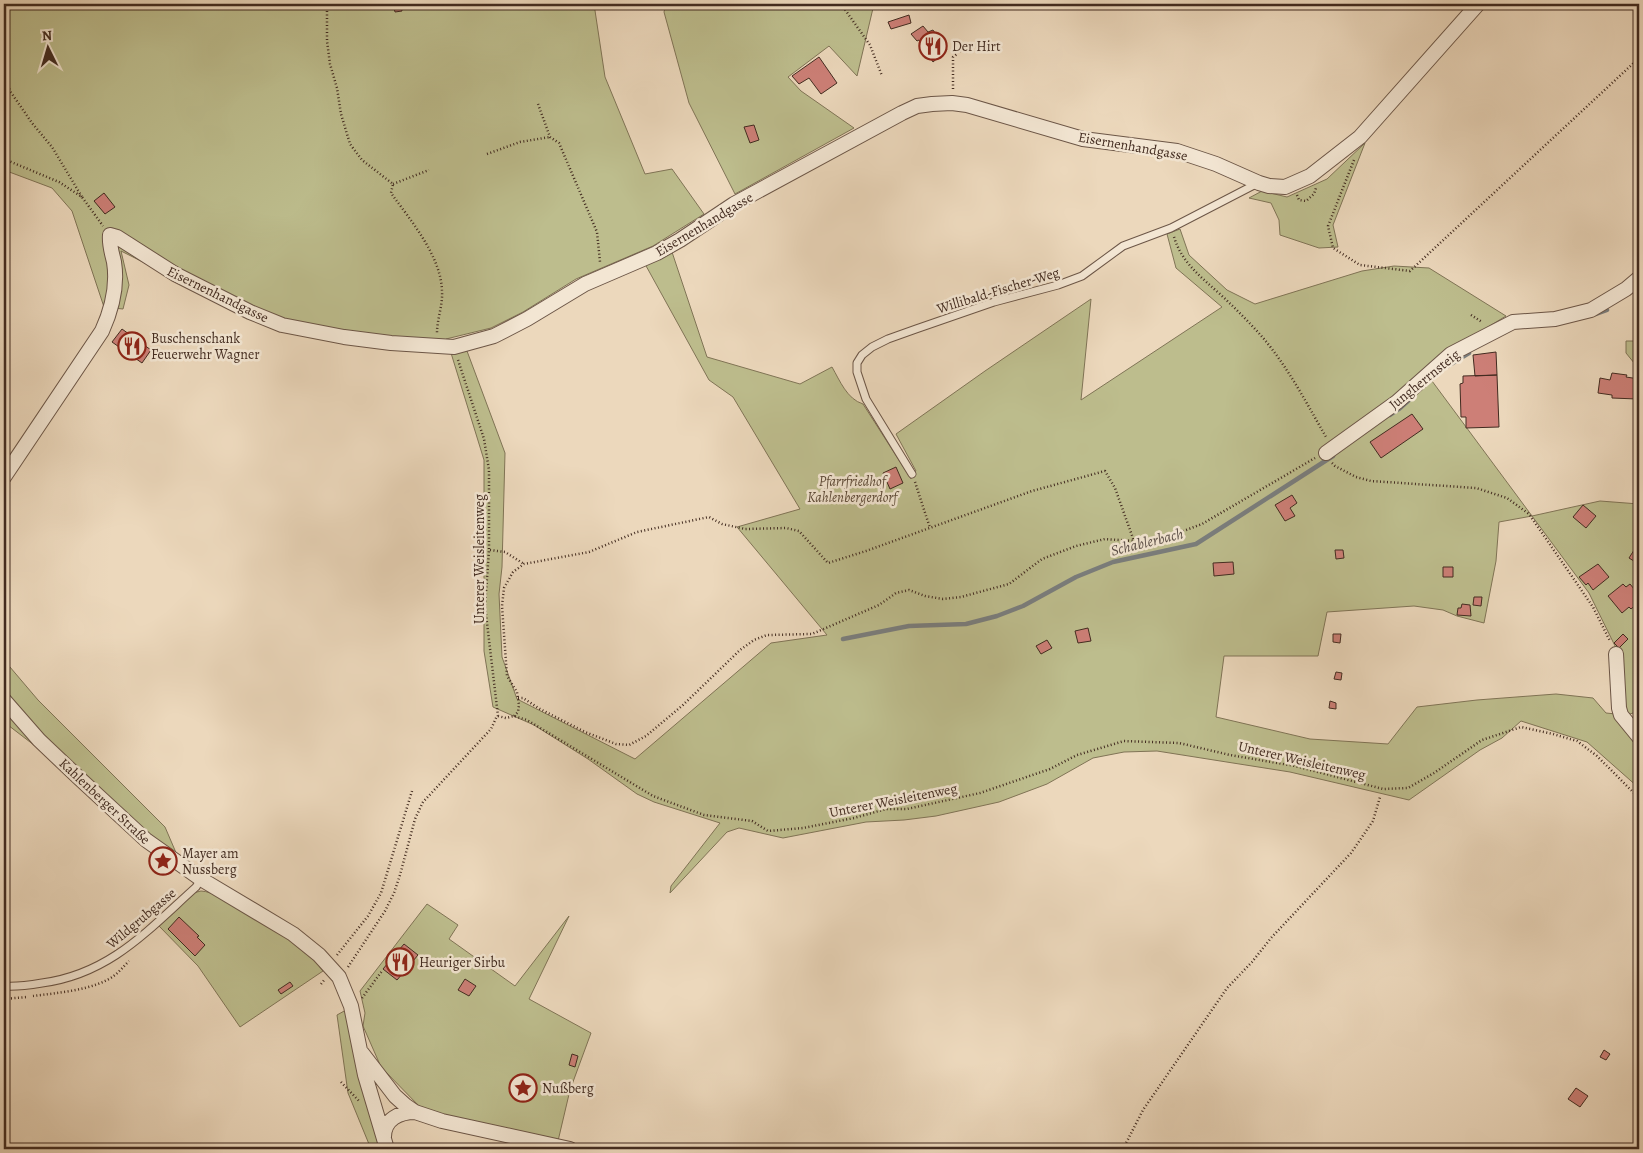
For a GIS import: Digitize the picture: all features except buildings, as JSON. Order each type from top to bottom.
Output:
[{"type":"street","name":"Eisernenhandgasse","points":[[110,236],[117,237],[176,274],[250,312],[282,325],[344,337],[390,343],[454,347],[494,336],[507,330],[572,291],[657,253],[734,204],[917,106],[952,103],[967,105],[1083,139],[1177,151],[1216,164],[1259,183],[1278,186],[1292,185],[1325,166],[1360,137],[1478,4]]},
{"type":"street","points":[[4,477],[102,331],[110,314],[115,292],[114,264],[109,244],[110,236]]},
{"type":"street","name":"Jungherrnsteig","points":[[1326,453],[1397,402],[1451,354],[1513,322],[1555,319],[1591,310],[1626,289],[1639,278]]},
{"type":"street","points":[[1616,654],[1619,708],[1621,715],[1639,737]]},
{"type":"street","name":"Kahlenberger Straße","points":[[4,700],[39,740],[140,834],[175,862],[201,879],[293,934],[339,977],[351,1006],[365,1075],[386,1143]]},
{"type":"street","points":[[360,1049],[395,1096],[416,1112],[442,1122],[570,1149]]},
{"type":"street","points":[[386,1143],[386,1126],[394,1117],[404,1113],[416,1112]]},
{"type":"lane","name":"Willibald-Fischer-Weg","points":[[912,474],[866,399],[857,372],[857,363],[862,355],[872,347],[888,339],[916,329],[994,302],[1072,280],[1087,273],[1123,246],[1171,228],[1259,183]]},
{"type":"lane","name":"Wildgrubgasse","points":[[4,986],[50,982],[95,968],[135,942],[196,887],[201,879]]},
{"type":"path","points":[[327,4],[327,41],[330,64],[350,144],[362,160],[393,184]]},
{"type":"path","points":[[842,4],[870,44],[882,76]]},
{"type":"path","points":[[952,103],[953,56],[957,54],[953,45]]},
{"type":"path","points":[[1360,137],[1357,151],[1328,226],[1333,248],[1360,265],[1410,271],[1639,58]]},
{"type":"path","points":[[4,72],[10,91],[52,147],[82,197],[110,236]]},
{"type":"path","points":[[538,104],[550,137]]},
{"type":"path","points":[[487,154],[520,142],[550,137],[559,142],[596,232],[602,276]]},
{"type":"path","points":[[4,159],[59,182],[82,197]]},
{"type":"path","points":[[393,184],[429,170]]},
{"type":"path","points":[[393,184],[391,193],[427,246],[441,275],[443,293],[437,325],[437,347]]},
{"type":"path","points":[[1171,228],[1177,249],[1188,265],[1264,339],[1288,370],[1326,438]]},
{"type":"path","name":"Unterer Weisleitenweg","points":[[454,347],[484,439],[489,470],[490,550],[485,606],[498,716],[506,718],[514,716],[527,720],[652,796],[704,815],[752,821],[768,830],[803,828],[854,818],[886,809],[907,809],[980,793],[1050,769],[1077,755],[1124,741],[1179,743],[1230,755],[1295,766],[1383,790],[1408,788],[1434,773],[1482,740],[1521,727],[1577,741],[1597,756],[1639,798]]},
{"type":"path","points":[[518,698],[524,698],[540,709],[586,732],[616,744],[629,745],[646,736],[683,705],[740,650],[754,640],[767,635],[812,634],[879,605],[896,593],[910,590],[925,596],[943,599],[961,597],[1009,584],[1042,559],[1076,546],[1105,539],[1134,541],[1170,536],[1202,524],[1310,460]]},
{"type":"path","points":[[1335,466],[1356,478],[1371,481],[1476,488],[1507,498],[1529,514],[1593,607],[1616,654]]},
{"type":"path","points":[[514,716],[518,712],[519,705],[517,692],[507,676],[502,606],[504,588],[513,572],[524,564],[589,552],[637,532],[709,517],[722,524],[745,529],[786,528],[799,531],[828,563],[1032,491],[1105,471],[1115,488],[1134,541]]},
{"type":"path","points":[[912,474],[930,528]]},
{"type":"path","points":[[490,550],[505,552],[524,564]]},
{"type":"path","points":[[339,977],[358,953],[385,911],[394,893],[415,818],[423,802],[491,729],[498,716]]},
{"type":"path","points":[[327,965],[368,916],[381,893],[412,791]]},
{"type":"path","points":[[1123,1149],[1143,1110],[1227,988],[1252,962],[1271,938],[1352,853],[1373,821],[1380,797]]},
{"type":"path","points":[[351,1006],[361,1000],[382,971]]},
{"type":"green space","points":[[4,4],[594,4],[605,77],[645,174],[672,169],[704,214],[653,246],[576,279],[523,312],[491,328],[446,339],[451,353],[267,324],[121,251],[129,285],[123,309],[104,307],[72,211],[52,188],[4,170]]},
{"type":"green space","points":[[666,4],[874,4],[857,76],[829,46],[788,77],[801,91],[854,128],[735,194],[689,103],[664,12]]},
{"type":"green space","points":[[1365,143],[1333,225],[1338,247],[1319,248],[1280,235],[1279,220],[1271,203],[1249,198],[1262,191],[1287,197],[1327,179]]},
{"type":"green space","name":"Pfarrfriedhof Kahlenbergerdorf","points":[[1180,229],[1189,255],[1227,290],[1255,304],[1362,271],[1394,266],[1429,268],[1506,316],[1450,350],[1432,381],[1532,516],[1600,501],[1639,504],[1639,711],[1627,715],[1639,731],[1639,788],[1587,742],[1521,721],[1502,738],[1480,750],[1409,800],[1290,772],[1157,751],[1124,752],[1093,758],[1047,784],[999,802],[936,816],[866,822],[783,838],[739,828],[727,832],[670,893],[671,886],[720,823],[654,802],[637,794],[588,759],[534,725],[493,707],[484,651],[484,460],[451,353],[467,351],[505,453],[502,567],[499,594],[502,657],[517,699],[635,759],[771,643],[827,635],[737,527],[800,509],[733,397],[709,380],[645,264],[671,249],[707,357],[800,384],[832,367],[848,394],[857,402],[863,404],[911,479],[912,474],[916,471],[896,434],[1091,299],[1081,400],[1222,307],[1176,268],[1167,234]],"holes":[[[1532,516],[1589,593],[1617,650],[1626,715],[1606,713],[1593,698],[1556,694],[1417,707],[1388,744],[1310,739],[1216,717],[1224,656],[1318,656],[1327,612],[1414,606],[1443,610],[1484,623],[1496,561],[1499,522]]]},
{"type":"green space","points":[[1626,341],[1639,341],[1639,369],[1626,353]]},
{"type":"green space","points":[[4,660],[38,700],[165,827],[177,855],[4,722]]},
{"type":"green space","name":"Mayer am Nussberg","points":[[201,891],[225,899],[274,928],[311,956],[323,971],[240,1027],[198,966],[159,926],[193,893]]},
{"type":"green space","points":[[427,904],[458,925],[449,939],[515,986],[569,916],[529,999],[591,1033],[570,1090],[558,1141],[450,1119],[420,1107],[381,1067],[363,1026],[365,1013],[360,991]]},
{"type":"green space","points":[[346,1010],[358,1073],[380,1149],[371,1149],[348,1093],[337,1015]]},
{"type":"waterway","name":"Schablerbach","points":[[1596,314],[1607,310]]},
{"type":"waterway","name":"Schablerbach","points":[[1446,367],[1469,353]]},
{"type":"waterway","name":"Schablerbach","points":[[1390,415],[1409,400]]},
{"type":"waterway","name":"Schablerbach","points":[[843,639],[909,626],[966,624],[997,616],[1023,606],[1076,577],[1113,562],[1196,544],[1333,456]]},
{"type":"place","name":"Der Hirt","points":[[933,46]]},
{"type":"place","name":"Buschenschank Feuerwehr Wagner","points":[[132,346]]},
{"type":"place","name":"Mayer am Nussberg","points":[[163,861]]},
{"type":"place","name":"Heuriger Sirbu","points":[[400,962]]},
{"type":"place","name":"Nußberg","points":[[523,1088]]}]
